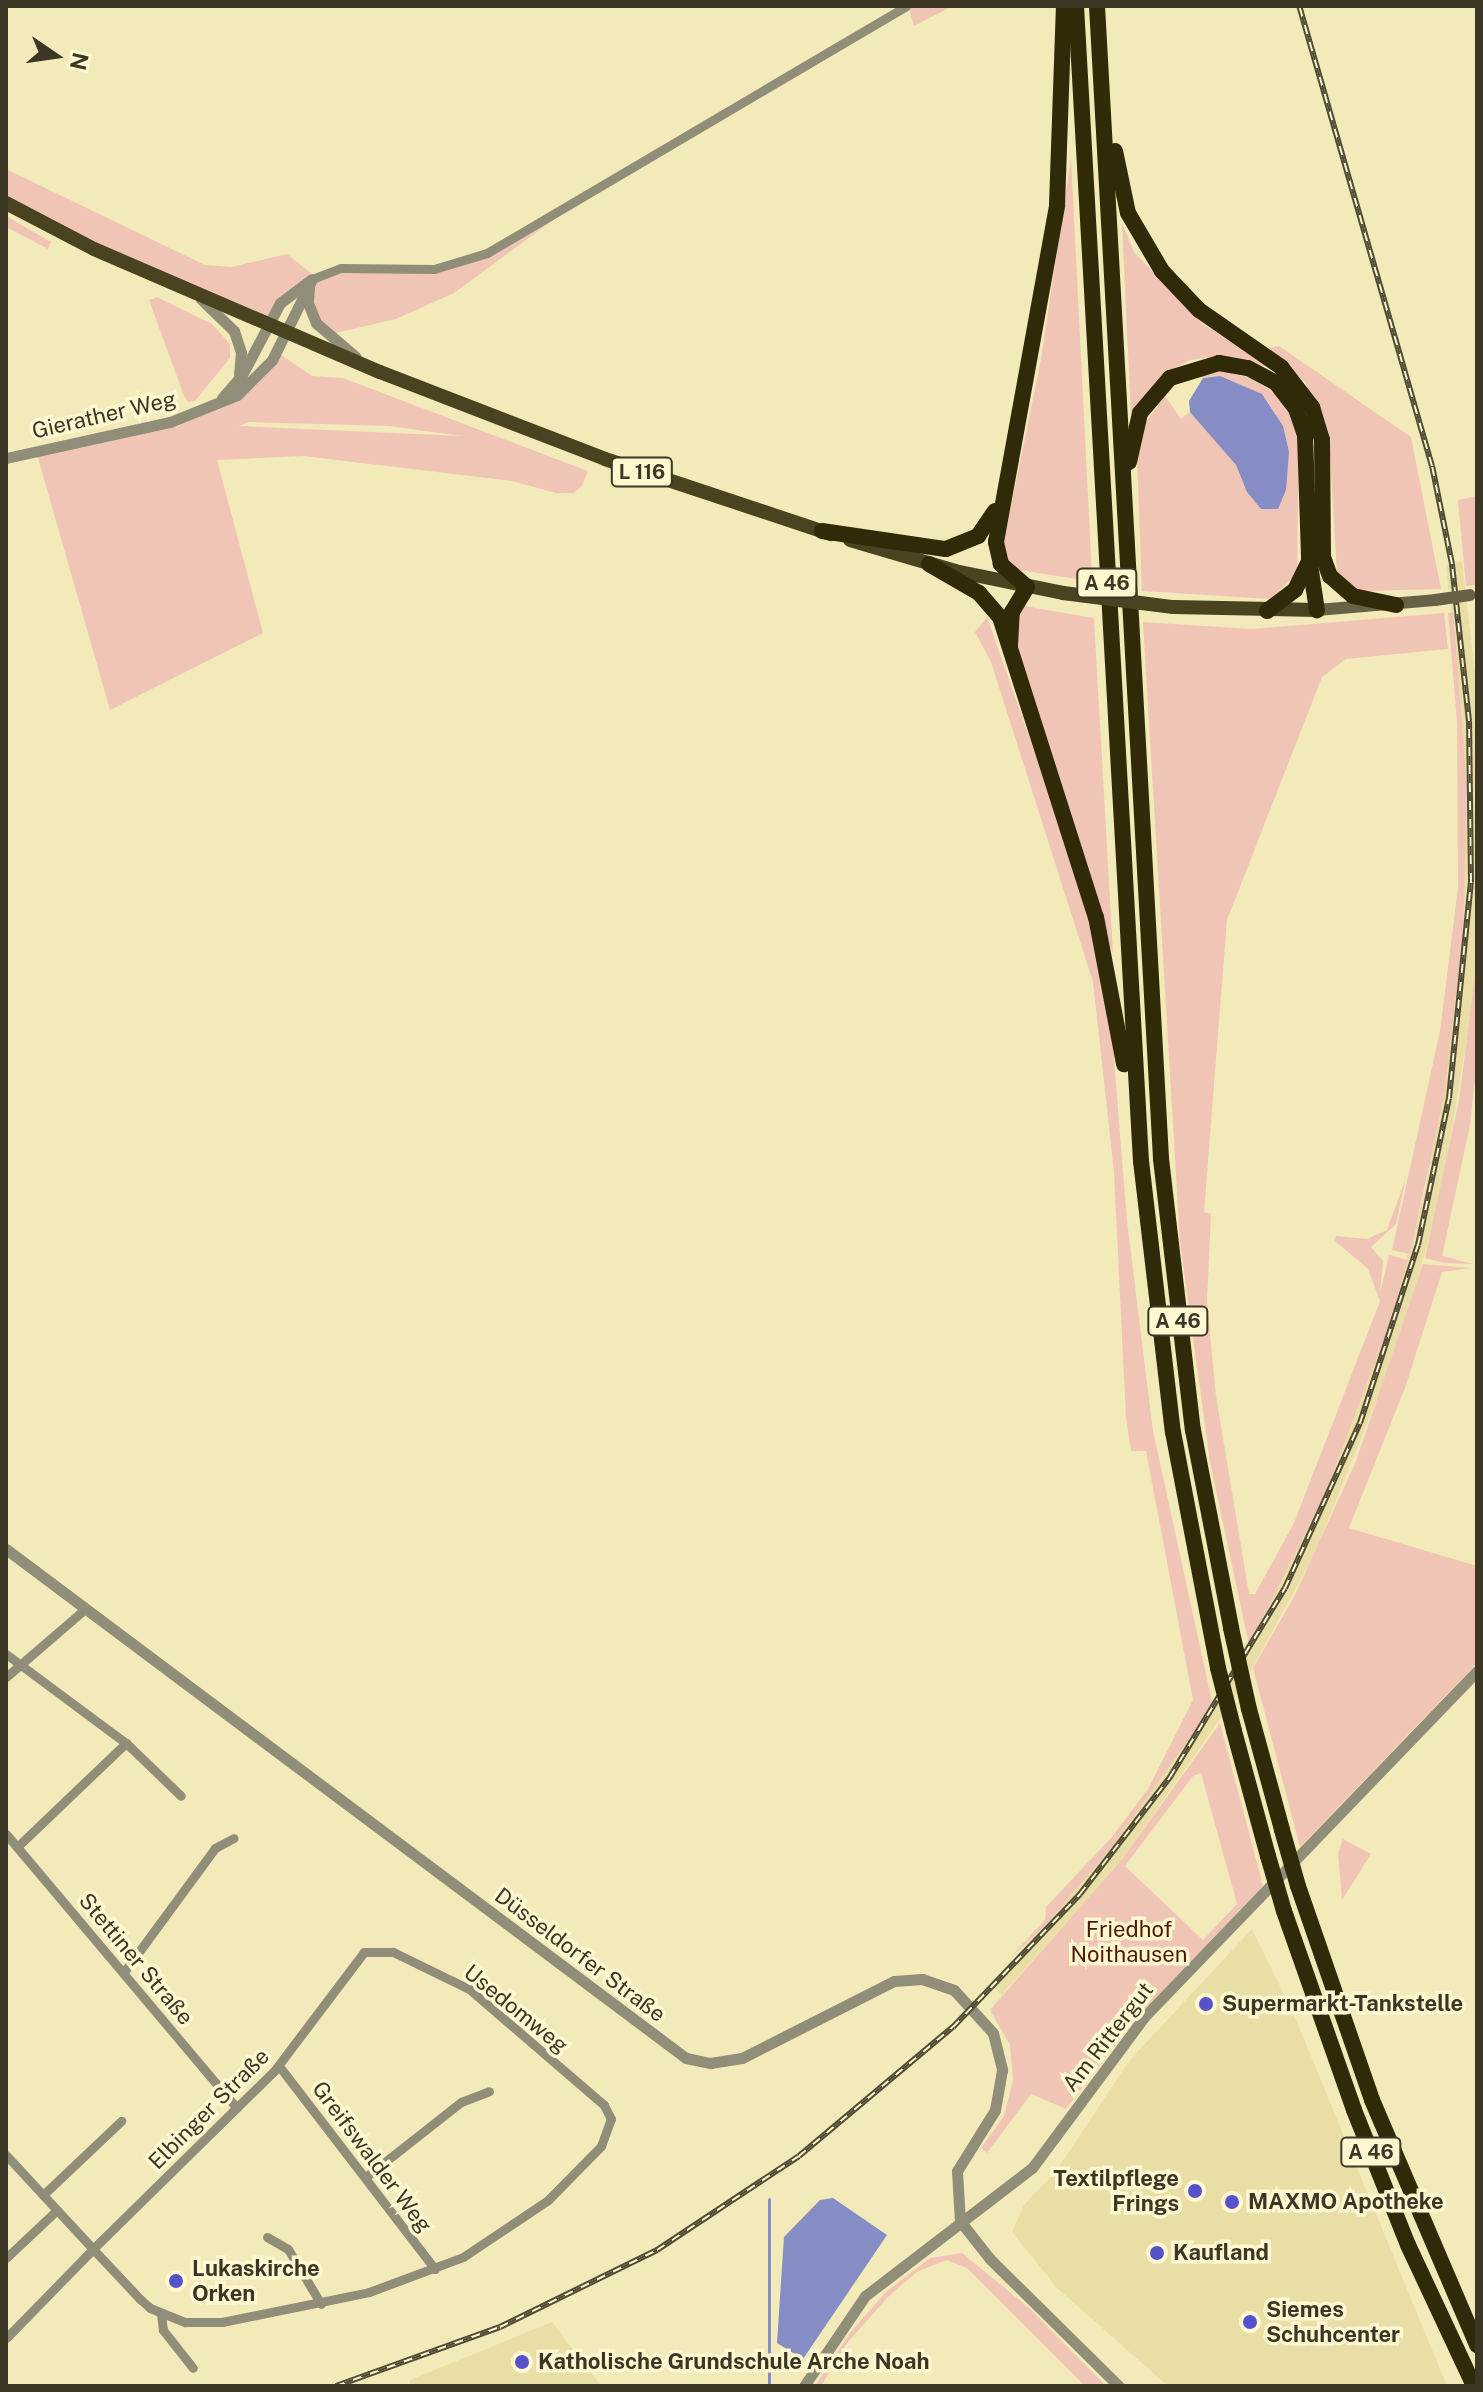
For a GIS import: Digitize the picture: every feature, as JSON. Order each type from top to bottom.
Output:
[{"type":"highway","points":[[1010,646],[1012,612],[1027,587],[997,557],[1005,483],[1038,330],[1057,205],[1064,6]]},
{"type":"highway","name":"A 46","points":[[1076,6],[1141,1161],[1173,1432],[1218,1668],[1284,1911],[1365,2137],[1474,2386]]},
{"type":"highway","name":"A 46","points":[[1097,6],[1150,1011],[1169,1245],[1193,1430],[1249,1709],[1298,1886],[1372,2100],[1477,2345]]},
{"type":"highway","points":[[1101,79],[1120,188],[1146,249],[1193,305],[1281,367],[1312,407],[1324,454],[1316,558],[1295,590],[1267,611]]},
{"type":"highway","points":[[1126,548],[1130,452],[1140,413],[1170,378],[1219,363],[1248,368],[1271,379],[1299,415],[1309,465],[1317,610]]},
{"type":"highway","points":[[822,531],[858,532],[928,549],[953,548],[984,530],[1005,483]]},
{"type":"highway","points":[[1316,558],[1348,593],[1396,605]]},
{"type":"highway","points":[[929,564],[991,603],[1010,646],[1100,930],[1141,1161]]},
{"type":"main road","name":"L 116","points":[[6,203],[191,292],[380,372],[594,455],[929,564],[1027,587],[1173,607],[1317,610],[1396,605],[1474,594]]},
{"type":"street","points":[[380,372],[318,326],[308,303],[312,279],[341,268],[434,269],[487,253],[906,6]]},
{"type":"street","name":"Gierather Weg","points":[[209,408],[237,383],[287,295],[312,279]]},
{"type":"street","name":"Gierather Weg","points":[[6,458],[37,457],[209,408],[255,381],[312,279]]},
{"type":"street","points":[[191,292],[234,331],[242,357],[237,383]]},
{"type":"street","name":"Düsseldorfer Straße","points":[[6,1549],[686,2058],[710,2063],[738,2059],[894,1981],[922,1979],[950,1987],[989,2025],[1002,2065],[995,2110],[957,2171],[955,2201],[961,2224]]},
{"type":"street","points":[[6,1677],[85,1609]]},
{"type":"street","points":[[6,1654],[126,1743],[181,1796]]},
{"type":"street","name":"Am Rittergut","points":[[804,2386],[865,2296],[1032,2168],[1149,2012],[1477,1671]]},
{"type":"street","points":[[17,1847],[126,1743]]},
{"type":"street","name":"Stettiner Straße","points":[[6,1834],[237,2108]]},
{"type":"street","points":[[124,1972],[215,1848],[234,1838]]},
{"type":"street","name":"Elbinger Straße","points":[[6,2338],[279,2066],[354,1961],[371,1950]]},
{"type":"street","name":"Usedomweg","points":[[371,1950],[393,1952],[469,1989],[604,2105],[611,2129],[582,2168],[525,2219],[435,2269]]},
{"type":"street","name":"Greifswalder Weg","points":[[279,2066],[367,2176],[435,2269]]},
{"type":"street","points":[[367,2176],[461,2102],[489,2091]]},
{"type":"street","points":[[43,2195],[121,2121]]},
{"type":"street","points":[[6,2155],[93,2249],[161,2314],[222,2322],[321,2304],[435,2269]]},
{"type":"street","points":[[6,2258],[57,2210]]},
{"type":"street","points":[[961,2224],[990,2259],[1119,2386]]},
{"type":"street","points":[[267,2237],[288,2249],[321,2304]]},
{"type":"street","points":[[161,2314],[163,2330],[193,2368]]},
{"type":"shaded area","points":[[1462,561],[1477,691],[1475,988],[1442,1190],[1402,1337],[1314,1555],[1241,1689],[1123,1858],[1002,1995],[990,1984],[1045,1926],[1201,1724],[1230,1678],[1324,1496],[1386,1334],[1426,1187],[1459,987],[1467,787],[1446,565]]},
{"type":"shaded area","points":[[1252,1929],[1294,2015],[1447,2386],[1168,2386],[1057,2288],[1012,2232],[1024,2205],[1056,2171],[1129,2061]]},
{"type":"shaded area","name":"Katholische Grundschule Arche Noah","points":[[552,2322],[601,2386],[410,2386],[410,2380]]},
{"type":"green space","points":[[908,6],[953,6],[914,26]]},
{"type":"green space","points":[[1071,157],[1092,576],[1083,580],[1013,569],[1002,551],[1041,359]]},
{"type":"green space","points":[[6,169],[205,265],[231,267],[287,254],[316,277],[331,271],[414,271],[478,257],[586,196],[454,293],[396,319],[327,335],[303,283],[268,325],[6,203]]},
{"type":"green space","points":[[6,216],[51,242],[48,249],[6,227]]},
{"type":"green space","points":[[1122,223],[1134,252],[1203,324],[1272,368],[1218,356],[1190,360],[1163,374],[1131,416]]},
{"type":"green space","points":[[157,297],[212,324],[230,344],[230,358],[195,401],[188,402],[184,396],[149,300]]},
{"type":"green space","points":[[1279,346],[1411,437],[1441,589],[1366,591],[1351,587],[1337,574],[1329,438],[1305,382],[1269,348]]},
{"type":"green space","points":[[277,352],[312,376],[343,378],[588,471],[582,486],[574,493],[556,493],[512,481],[303,456],[217,460],[263,633],[110,710],[36,451],[151,427],[228,400]],"holes":[[[249,422],[389,426],[462,436],[239,426]]]},
{"type":"green space","points":[[1222,371],[1251,378],[1268,389],[1284,401],[1293,420],[1299,439],[1297,574],[1270,599],[1142,591],[1137,458],[1143,426],[1165,396],[1181,419],[1190,412],[1214,438],[1236,465],[1247,492],[1221,376],[1189,378]]},
{"type":"green space","points":[[1477,496],[1477,585],[1466,586],[1458,500]]},
{"type":"green space","points":[[1024,606],[1094,618],[1113,954],[1019,658],[1017,623]]},
{"type":"green space","points":[[1453,612],[1467,787],[1463,937],[1444,1097],[1410,1254],[1392,1250],[1440,1031],[1458,887],[1457,722],[1448,613]]},
{"type":"green space","points":[[1444,613],[1448,649],[1346,659],[1322,677],[1227,920],[1204,1212],[1211,1214],[1207,1301],[1216,1396],[1249,1594],[1255,1594],[1294,1523],[1380,1301],[1368,1269],[1335,1241],[1336,1236],[1367,1239],[1387,1230],[1406,1178],[1396,1224],[1371,1247],[1383,1261],[1380,1294],[1389,1255],[1408,1260],[1386,1334],[1324,1496],[1249,1645],[1210,1462],[1180,1242],[1143,622],[1251,629]]},
{"type":"green space","points":[[987,617],[1070,853],[1096,944],[1111,1022],[1127,1221],[1153,1431],[1213,1706],[1110,1849],[1045,1926],[1008,1960],[1045,1920],[1046,1907],[1111,1838],[1148,1789],[1193,1700],[1146,1451],[1131,1451],[1126,1418],[1114,1173],[1093,982],[991,662],[975,632]]},
{"type":"green space","points":[[1477,959],[1477,1062],[1470,1125],[1442,1256],[1473,1264],[1445,1263],[1425,1258],[1459,1100]]},
{"type":"green space","points":[[1423,1264],[1472,1268],[1442,1272],[1405,1388],[1349,1528],[1477,1566],[1477,1663],[1300,1847],[1253,1668],[1295,1595],[1356,1461]]},
{"type":"green space","name":"Friedhof Noithausen","points":[[1220,1723],[1263,1886],[1139,2015],[1066,2109],[1031,2094],[987,2153],[981,2148],[1004,2116],[1013,2080],[1010,2045],[990,2010],[1123,1858]],"holes":[[[1201,1773],[1237,1904],[1203,1940],[1125,1866],[1193,1776]]]},
{"type":"green space","points":[[1343,1839],[1371,1854],[1342,1900],[1338,1853]]},
{"type":"green space","points":[[962,2253],[1029,2308],[1106,2386],[1085,2386],[967,2268],[947,2260],[918,2271],[888,2297],[848,2342],[821,2386],[815,2386],[850,2333],[886,2292],[930,2258]]},
{"type":"water","points":[[1220,376],[1262,394],[1283,426],[1289,452],[1286,490],[1278,509],[1261,509],[1247,492],[1236,465],[1190,412],[1189,401],[1203,378]]},
{"type":"water","points":[[833,2198],[887,2235],[803,2359],[777,2343],[784,2237],[820,2200]]},
{"type":"waterway","points":[[769,2199],[769,2386]]},
{"type":"railway","points":[[336,2386],[500,2327],[657,2250],[799,2156],[953,2027],[1080,1894],[1170,1777],[1285,1588],[1360,1423],[1418,1245],[1449,1098],[1471,882],[1469,721],[1452,564],[1432,466],[1299,6]]},
{"type":"place","name":"Supermarkt-Tankstelle","points":[[1206,2004]]},
{"type":"place","name":"Textilpflege Frings","points":[[1195,2191]]},
{"type":"place","name":"MAXMO Apotheke","points":[[1232,2202]]},
{"type":"place","name":"Kaufland","points":[[1157,2253]]},
{"type":"place","name":"Lukaskirche Orken","points":[[176,2281]]},
{"type":"place","name":"Siemes Schuhcenter","points":[[1250,2322]]},
{"type":"place","name":"Katholische Grundschule Arche Noah","points":[[522,2362]]}]
